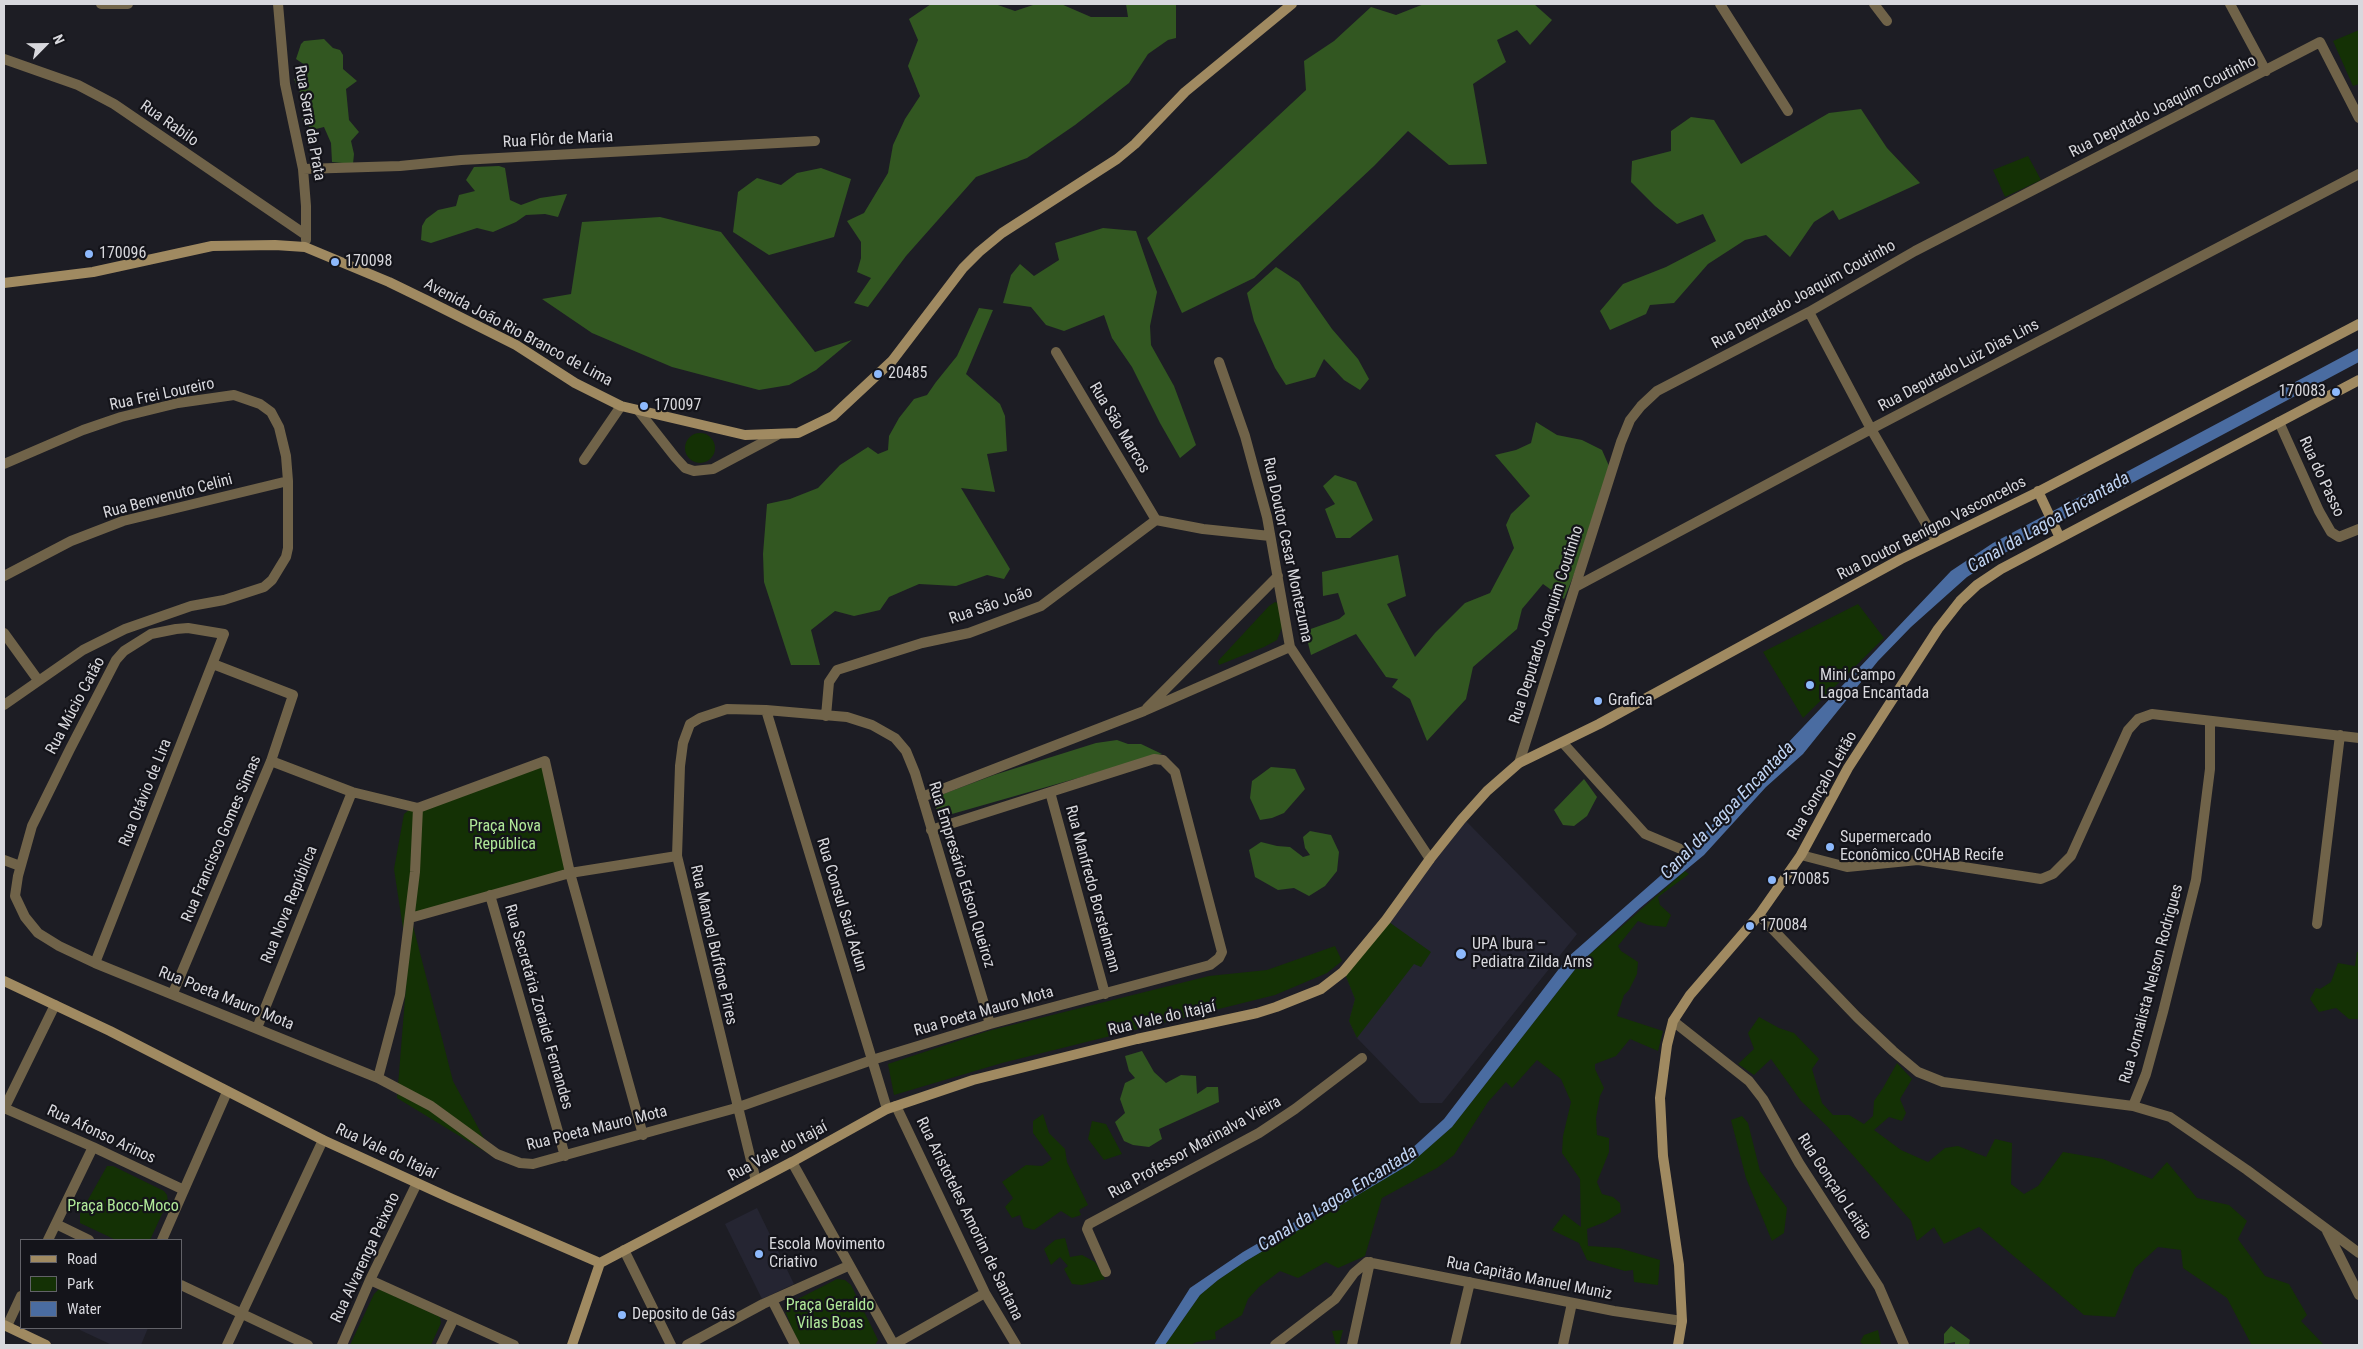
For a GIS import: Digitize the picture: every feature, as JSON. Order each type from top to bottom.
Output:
[{"type":"main road","name":"Avenida João Rio Branco de Lima","points":[[4,283],[93,272],[212,246],[275,245],[306,247],[389,282],[516,345],[575,383],[621,406],[745,435],[798,433],[833,416],[896,356],[964,268],[979,252],[1002,233],[1117,159],[1135,144],[1185,92],[1292,4]]},
{"type":"main road","name":"Rua Doutor Benígno Vasconcelos","points":[[1519,763],[1563,744],[1936,541],[2038,491],[2359,324]]},
{"type":"main road","name":"Rua Gonçalo Leitão","points":[[1678,1345],[1682,1321],[1679,1265],[1663,1156],[1660,1098],[1667,1045],[1673,1021],[1690,995],[1759,914],[1801,855],[1848,768],[1938,629],[1960,601],[1977,585],[2001,569],[2359,380]]},
{"type":"main road","points":[[2038,491],[2060,538]]},
{"type":"main road","name":"Rua Vale do Itajaí","points":[[4,982],[110,1032],[323,1140],[600,1263],[892,1108],[983,1078],[1137,1039],[1257,1013],[1321,989],[1343,972],[1386,920],[1430,859],[1488,791],[1519,763]]},
{"type":"main road","points":[[572,1345],[600,1263]]},
{"type":"main road","points":[[5,1325],[46,1345]]},
{"type":"street","points":[[101,4],[128,4]]},
{"type":"street","name":"Rua Serra da Prata","points":[[278,4],[284,84],[303,169],[306,247]]},
{"type":"street","points":[[1720,4],[1788,111]]},
{"type":"street","points":[[1874,4],[1887,21]]},
{"type":"street","points":[[2230,4],[2266,71]]},
{"type":"street","name":"Rua Deputado Joaquim Coutinho","points":[[1519,763],[1621,442],[1630,420],[1657,391],[1809,312],[1915,251],[2320,42],[2359,118]]},
{"type":"street","name":"Rua Rabilo","points":[[4,59],[78,85],[114,104],[306,235]]},
{"type":"street","name":"Rua Flôr de Maria","points":[[303,169],[400,166],[461,160],[815,141]]},
{"type":"street","name":"Rua Deputado Luiz Dias Lins","points":[[1575,587],[1871,429],[2359,174]]},
{"type":"street","points":[[1809,312],[1871,429],[1936,541]]},
{"type":"street","name":"Rua São Marcos","points":[[1056,352],[1156,520]]},
{"type":"street","name":"Rua Doutor Cesar Montezuma","points":[[1219,362],[1245,436],[1270,536],[1290,647],[1430,859]]},
{"type":"street","name":"Rua Frei Loureiro","points":[[4,464],[83,430],[129,414],[178,403],[234,395],[260,404],[271,412],[279,427],[286,456],[288,548],[286,557],[270,583],[224,600],[191,606],[125,629],[83,650],[38,680]]},
{"type":"street","points":[[584,460],[621,406]]},
{"type":"street","name":"Avenida João Rio Branco de Lima","points":[[638,410],[675,457],[686,468],[694,471],[713,469],[777,435]]},
{"type":"street","name":"Rua do Passo","points":[[2280,422],[2331,532],[2339,537],[2359,529]]},
{"type":"street","name":"Rua Benvenuto Celini","points":[[4,576],[71,541],[123,521],[288,481]]},
{"type":"street","points":[[1156,520],[1203,529],[1270,536]]},
{"type":"street","name":"Rua São João","points":[[826,716],[829,682],[837,670],[922,643],[969,633],[1041,606],[1156,520]]},
{"type":"street","points":[[1144,711],[1182,670],[1278,576]]},
{"type":"street","name":"Rua Múcio Catão","points":[[19,871],[32,826],[116,660],[124,650],[150,634],[176,629],[188,628],[224,634]]},
{"type":"street","points":[[4,633],[38,680],[4,705]]},
{"type":"street","name":"Rua Otávio de Lira","points":[[95,963],[224,634]]},
{"type":"street","points":[[922,797],[1144,711],[1290,647]]},
{"type":"street","name":"Rua Francisco Gomes Simas","points":[[173,993],[271,761],[293,694],[213,664]]},
{"type":"street","name":"Rua Manoel Buffone Pires","points":[[756,1181],[736,1108],[677,856],[680,766],[682,751],[690,724],[700,718],[727,708],[766,710]]},
{"type":"street","points":[[766,710],[826,716]]},
{"type":"street","name":"Rua Consul Said Adun","points":[[766,710],[872,1060],[892,1108]]},
{"type":"street","points":[[1801,855],[1846,867],[1918,860],[2040,879],[2053,874],[2071,856],[2128,730],[2138,719],[2144,716],[2152,714],[2359,738]]},
{"type":"street","name":"Rua Empresário Edson Queiroz","points":[[826,716],[860,720],[895,738],[906,752],[922,797],[990,1024]]},
{"type":"street","name":"Rua Jornalista Nelson Rodrigues","points":[[2133,1106],[2146,1074],[2196,880],[2210,769],[2210,721]]},
{"type":"street","points":[[2318,924],[2340,735]]},
{"type":"street","points":[[1563,744],[1645,834],[1683,850]]},
{"type":"street","name":"Rua Poeta Mauro Mota","points":[[19,871],[15,896],[25,917],[38,933],[59,946],[95,963],[173,993],[378,1078],[431,1106],[497,1154],[520,1163],[533,1164],[736,1108],[872,1060],[990,1024],[1210,965],[1219,958],[1222,952],[1175,772],[1163,760],[1154,759],[1050,792]]},
{"type":"street","points":[[271,761],[352,792],[418,808],[545,761],[570,872],[643,1135]]},
{"type":"street","name":"Rua Nova República","points":[[257,1028],[352,792]]},
{"type":"street","points":[[932,830],[1050,792]]},
{"type":"street","name":"Rua Manfredo Borstelmann","points":[[1050,792],[1105,994]]},
{"type":"street","points":[[378,1078],[400,994],[410,918],[418,808]]},
{"type":"street","points":[[410,918],[570,872],[677,856]]},
{"type":"street","points":[[4,860],[19,871]]},
{"type":"street","name":"Rua Secretária Zoraide Fernandes","points":[[490,895],[565,1156]]},
{"type":"street","points":[[1759,914],[1872,1031],[1918,1072],[1943,1082],[2133,1106],[2170,1118],[2247,1170],[2359,1253]]},
{"type":"street","points":[[4,1109],[55,1006]]},
{"type":"street","name":"Rua Gonçalo Leitão","points":[[1673,1021],[1749,1081],[1763,1099],[1799,1164],[1879,1287],[1904,1345]]},
{"type":"street","name":"Rua Professor Marinalva Vieira","points":[[1106,1272],[1087,1229],[1089,1224],[1258,1133],[1295,1109],[1362,1058]]},
{"type":"street","points":[[162,1239],[227,1092]]},
{"type":"street","name":"Rua Aristoteles Amorim de Santana","points":[[892,1108],[985,1293],[1016,1345]]},
{"type":"street","name":"Rua Afonso Arinos","points":[[4,1109],[93,1147],[184,1190]]},
{"type":"street","points":[[227,1345],[323,1140]]},
{"type":"street","points":[[48,1239],[93,1147]]},
{"type":"street","points":[[792,1162],[893,1345],[985,1293]]},
{"type":"street","name":"Rua Alvarenga Peixoto","points":[[342,1345],[370,1280],[417,1183]]},
{"type":"street","points":[[56,1224],[87,1239]]},
{"type":"street","points":[[2325,1228],[2359,1295]]},
{"type":"street","points":[[624,1250],[671,1345]]},
{"type":"street","points":[[1275,1345],[1335,1298],[1362,1265],[1370,1262]]},
{"type":"street","points":[[1352,1345],[1370,1262]]},
{"type":"street","name":"Rua Capitão Manuel Muniz","points":[[1370,1262],[1572,1303],[1682,1321]]},
{"type":"street","points":[[687,1345],[772,1300],[848,1266]]},
{"type":"street","points":[[370,1280],[514,1345]]},
{"type":"street","points":[[1455,1345],[1470,1282]]},
{"type":"street","points":[[182,1285],[308,1345]]},
{"type":"street","points":[[5,1325],[20,1298]]},
{"type":"street","points":[[772,1300],[795,1345]]},
{"type":"street","points":[[1563,1345],[1572,1303]]},
{"type":"street","points":[[441,1345],[454,1318]]},
{"type":"shaded area","name":"UPA Ibura – Pediatra Zilda Arns","points":[[1466,821],[1577,934],[1442,1103],[1420,1103],[1357,1038],[1349,1021],[1355,999],[1345,974]]},
{"type":"shaded area","name":"Escola Movimento Criativo","points":[[757,1208],[794,1284],[762,1299],[725,1224]]},
{"type":"shaded area","points":[[148,1329],[141,1345],[112,1345],[80,1330]]},
{"type":"green space","points":[[931,4],[995,4],[1015,11],[1036,4],[1061,4],[1091,17],[1128,17],[1126,4],[1176,4],[1176,38],[1168,40],[1148,54],[1129,83],[1075,125],[1027,158],[976,177],[906,256],[868,307],[854,303],[871,278],[857,272],[861,258],[861,242],[847,221],[864,213],[888,173],[893,145],[905,119],[920,96],[908,66],[918,40],[909,19]]},
{"type":"green space","points":[[1424,4],[1534,4],[1552,20],[1530,45],[1517,30],[1497,40],[1506,62],[1473,84],[1487,164],[1449,165],[1408,131],[1374,166],[1254,278],[1182,313],[1147,238],[1306,90],[1304,61],[1334,41],[1371,7],[1396,15]]},
{"type":"green space","points":[[2359,30],[2359,84],[2353,86],[2333,41]]},
{"type":"green space","points":[[324,39],[333,48],[340,50],[343,55],[343,69],[357,81],[346,89],[349,120],[359,132],[351,141],[354,154],[353,164],[332,162],[331,143],[324,127],[312,130],[302,119],[302,97],[294,79],[305,74],[305,65],[296,59],[301,44],[304,41]]},
{"type":"green space","points":[[1861,109],[1887,148],[1920,183],[1839,220],[1833,210],[1814,222],[1790,257],[1766,235],[1745,240],[1708,264],[1674,303],[1650,305],[1646,314],[1610,330],[1600,311],[1623,284],[1666,267],[1716,241],[1703,214],[1677,224],[1655,206],[1631,182],[1632,161],[1671,151],[1671,131],[1691,117],[1714,120],[1741,164],[1829,113]]},
{"type":"green space","points":[[2028,156],[2041,180],[2005,197],[1993,170]]},
{"type":"green space","points":[[499,166],[505,168],[510,200],[521,205],[540,198],[567,194],[558,217],[545,214],[526,215],[516,222],[493,232],[477,228],[431,243],[421,240],[422,226],[426,219],[438,210],[456,206],[459,195],[475,191],[466,180],[474,167]]},
{"type":"green space","points":[[821,168],[851,179],[834,237],[769,255],[733,232],[738,192],[757,178],[781,185],[797,173]]},
{"type":"green space","points":[[660,217],[721,232],[815,352],[852,340],[816,370],[789,385],[759,390],[672,367],[592,333],[542,299],[571,294],[582,222]]},
{"type":"green space","points":[[1103,228],[1136,231],[1157,292],[1150,326],[1151,345],[1174,386],[1196,445],[1180,458],[1132,367],[1112,338],[1104,315],[1064,331],[1046,325],[1031,307],[1003,303],[1011,275],[1020,264],[1034,276],[1059,260],[1055,243]]},
{"type":"green space","points":[[1276,267],[1299,282],[1332,329],[1358,359],[1369,379],[1360,390],[1344,380],[1324,359],[1315,377],[1286,385],[1275,368],[1254,321],[1247,293]]},
{"type":"green space","points":[[979,308],[993,310],[966,374],[1000,404],[1005,416],[1007,451],[987,454],[995,492],[961,488],[1010,569],[1004,579],[987,575],[956,586],[919,584],[889,597],[880,610],[854,616],[835,611],[811,630],[820,665],[791,665],[764,582],[763,554],[767,504],[790,499],[818,488],[840,465],[868,447],[878,454],[888,450],[889,436],[899,418],[914,399],[927,395],[957,356]]},
{"type":"green space","points":[[1536,422],[1557,435],[1582,440],[1602,450],[1609,466],[1575,572],[1564,599],[1543,584],[1522,609],[1517,629],[1473,667],[1466,699],[1427,741],[1410,699],[1392,687],[1398,679],[1386,677],[1356,634],[1311,655],[1305,631],[1339,619],[1345,614],[1338,593],[1323,596],[1322,572],[1398,555],[1406,596],[1387,604],[1415,657],[1435,633],[1465,603],[1490,593],[1514,548],[1506,525],[1511,514],[1530,496],[1495,455],[1516,450],[1531,443]]},
{"type":"green space","points":[[700,433],[706,434],[714,442],[714,454],[706,462],[700,463],[694,462],[686,454],[685,448],[686,442],[694,434]]},
{"type":"green space","points":[[1335,475],[1356,482],[1373,520],[1350,538],[1336,538],[1325,509],[1335,504],[1323,486]]},
{"type":"green space","points":[[1275,602],[1278,603],[1283,625],[1277,640],[1219,665],[1218,661],[1269,606]]},
{"type":"green space","name":"Mini Campo Lagoa Encantada","points":[[1858,604],[1884,638],[1803,718],[1763,652]]},
{"type":"green space","points":[[1117,740],[1128,744],[1141,744],[1162,754],[952,814],[936,810],[938,796],[994,775],[1096,743]]},
{"type":"green space","name":"Praça Nova República","points":[[549,764],[574,874],[411,918],[453,1081],[494,1157],[397,1098],[408,961],[394,869],[404,814],[409,810]]},
{"type":"green space","points":[[1271,767],[1295,769],[1305,789],[1284,813],[1260,820],[1250,798],[1252,781]]},
{"type":"green space","points":[[1584,779],[1597,797],[1587,816],[1574,826],[1563,825],[1554,810]]},
{"type":"green space","points":[[1310,831],[1331,835],[1339,852],[1337,871],[1325,886],[1309,896],[1294,888],[1278,890],[1255,877],[1249,850],[1261,842],[1290,847],[1303,857],[1310,855],[1305,848],[1303,837]]},
{"type":"green space","points":[[1685,871],[1689,874],[1658,897],[1660,905],[1671,915],[1666,927],[1648,925],[1638,921],[1618,946],[1621,951],[1638,962],[1637,974],[1629,990],[1624,995],[1617,1016],[1663,1031],[1658,1051],[1630,1039],[1616,1056],[1595,1064],[1595,1069],[1604,1088],[1600,1096],[1596,1118],[1597,1135],[1609,1138],[1609,1152],[1597,1182],[1602,1194],[1613,1197],[1620,1203],[1621,1212],[1605,1222],[1587,1229],[1588,1246],[1619,1248],[1660,1260],[1658,1285],[1634,1282],[1633,1270],[1625,1271],[1587,1260],[1579,1243],[1552,1230],[1564,1214],[1581,1227],[1580,1179],[1562,1153],[1563,1136],[1571,1102],[1561,1079],[1537,1060],[1512,1088],[1506,1082],[1488,1102],[1454,1155],[1437,1168],[1382,1198],[1365,1256],[1338,1268],[1326,1262],[1298,1278],[1280,1271],[1259,1287],[1248,1299],[1242,1315],[1215,1332],[1216,1339],[1190,1345],[1165,1345],[1200,1295],[1218,1280],[1246,1261],[1410,1164],[1452,1127],[1580,963]]},
{"type":"green space","points":[[1389,922],[1431,952],[1421,967],[1414,964],[1357,1038],[1349,1021],[1355,999],[1345,974]]},
{"type":"green space","points":[[1335,946],[1342,961],[1327,973],[1275,995],[1002,1063],[894,1095],[888,1064],[988,1031],[1209,976],[1267,970]]},
{"type":"green space","points":[[2357,952],[2359,952],[2359,1019],[2349,1019],[2336,1008],[2319,1012],[2310,999],[2316,988],[2320,989],[2331,982],[2338,963],[2355,966]]},
{"type":"green space","points":[[1759,1017],[1779,1028],[1794,1033],[1819,1059],[1812,1069],[1822,1103],[1833,1115],[1849,1115],[1864,1124],[1873,1116],[1874,1101],[1897,1063],[1912,1079],[1900,1099],[1906,1113],[1902,1121],[1889,1117],[1874,1130],[1901,1150],[1928,1162],[1945,1148],[1958,1146],[1986,1157],[1995,1139],[2012,1143],[2011,1184],[2024,1194],[2038,1186],[2063,1152],[2103,1159],[2152,1179],[2167,1162],[2197,1198],[2229,1205],[2247,1221],[2238,1239],[2265,1276],[2289,1284],[2307,1315],[2301,1321],[2324,1345],[2249,1345],[2251,1344],[2227,1298],[2183,1268],[2181,1250],[2158,1247],[2135,1268],[2115,1317],[2084,1315],[1979,1227],[1944,1244],[1934,1227],[1917,1241],[1911,1221],[1828,1127],[1801,1101],[1771,1059],[1754,1075],[1738,1064],[1754,1049],[1748,1033]]},
{"type":"green space","points":[[1142,1051],[1154,1072],[1166,1083],[1181,1075],[1196,1076],[1197,1094],[1207,1087],[1218,1087],[1219,1102],[1159,1129],[1162,1139],[1149,1147],[1133,1145],[1124,1141],[1115,1122],[1125,1113],[1120,1099],[1125,1083],[1135,1078],[1129,1071],[1125,1056]]},
{"type":"green space","points":[[1043,1114],[1049,1133],[1065,1149],[1067,1162],[1088,1205],[1079,1210],[1081,1215],[1072,1218],[1061,1211],[1034,1230],[1024,1227],[1020,1215],[1012,1218],[1005,1207],[1013,1198],[1002,1182],[1026,1165],[1042,1166],[1052,1159],[1033,1133],[1033,1121]]},
{"type":"green space","points":[[1742,1116],[1748,1123],[1760,1171],[1787,1208],[1784,1233],[1772,1241],[1746,1178],[1731,1120]]},
{"type":"green space","points":[[1092,1121],[1106,1124],[1122,1154],[1104,1160],[1088,1139]]},
{"type":"green space","name":"Praça Boco-Moco","points":[[107,1166],[113,1166],[164,1191],[167,1195],[168,1201],[150,1239],[114,1239],[80,1223],[80,1214]]},
{"type":"green space","points":[[1065,1238],[1070,1257],[1082,1255],[1095,1262],[1105,1279],[1082,1285],[1072,1284],[1064,1269],[1068,1266],[1060,1257],[1051,1265],[1044,1249],[1055,1240]]},
{"type":"green space","name":"Praça Geraldo Vilas Boas","points":[[837,1279],[845,1280],[851,1285],[878,1340],[875,1345],[799,1345],[784,1308],[788,1304]]},
{"type":"green space","points":[[379,1289],[440,1317],[441,1323],[431,1345],[350,1345],[374,1294]]},
{"type":"green space","points":[[1951,1326],[1970,1340],[1969,1345],[1955,1345],[1955,1342],[1944,1344],[1944,1334]]},
{"type":"green space","points":[[1343,1330],[1339,1345],[1336,1345],[1332,1331]]},
{"type":"green space","points":[[1878,1330],[1881,1345],[1864,1345],[1860,1342],[1864,1335]]},
{"type":"water","name":"Canal da Lagoa Encantada","points":[[2359,348],[2359,362],[2027,539],[1967,577],[1911,627],[1878,661],[1803,754],[1766,787],[1704,855],[1640,908],[1580,963],[1452,1127],[1410,1164],[1246,1261],[1218,1280],[1200,1295],[1165,1345],[1154,1345],[1190,1288],[1243,1252],[1382,1171],[1409,1151],[1444,1119],[1568,957],[1693,847],[1730,804],[1951,571],[1993,543]]},
{"type":"place","name":"170096","points":[[89,254]]},
{"type":"place","name":"170098","points":[[335,262]]},
{"type":"place","name":"20485","points":[[878,374]]},
{"type":"place","name":"170083","points":[[2336,392]]},
{"type":"place","name":"170097","points":[[644,406]]},
{"type":"place","name":"Mini Campo Lagoa Encantada","points":[[1810,685]]},
{"type":"place","name":"Grafica","points":[[1598,701]]},
{"type":"place","name":"Supermercado Econômico COHAB Recife","points":[[1830,847]]},
{"type":"place","name":"170085","points":[[1772,880]]},
{"type":"place","name":"170084","points":[[1750,926]]},
{"type":"place","name":"UPA Ibura – Pediatra Zilda Arns","points":[[1461,954]]},
{"type":"place","name":"Escola Movimento Criativo","points":[[759,1254]]},
{"type":"place","name":"Deposito de Gás","points":[[622,1315]]}]
